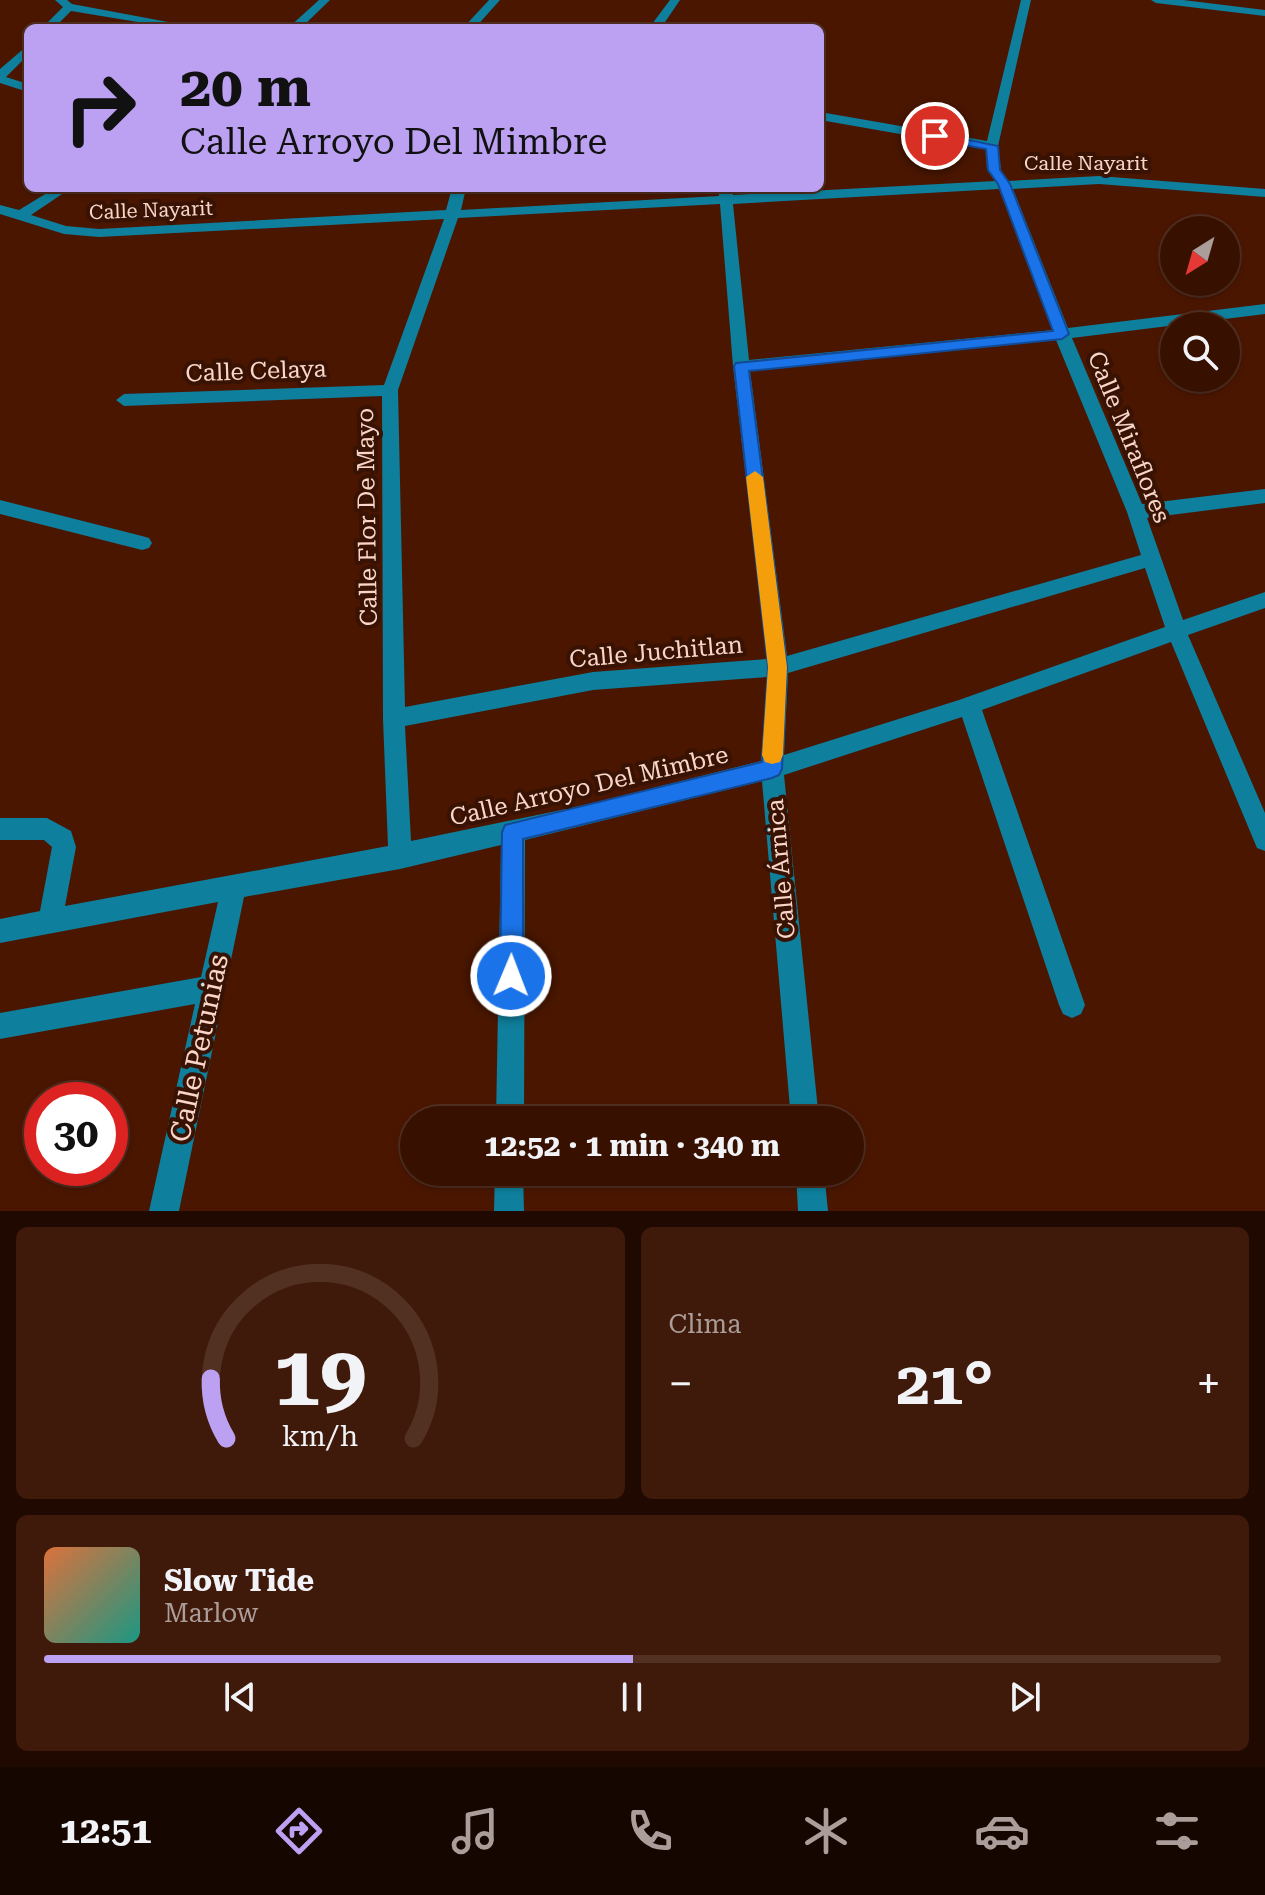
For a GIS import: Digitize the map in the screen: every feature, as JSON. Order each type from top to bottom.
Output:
[{"type":"street","points":[[298,24],[325,0]]},
{"type":"street","points":[[473,24],[495,0]]},
{"type":"street","points":[[658,24],[675,0]]},
{"type":"street","points":[[824,117],[992,146],[1026,0]]},
{"type":"street","points":[[1156,0],[1242,5],[1265,13]]},
{"type":"street","points":[[51,24],[64,4],[172,24]]},
{"type":"street","points":[[24,52],[0,78],[24,87]]},
{"type":"street","name":"Calle Miraflores","points":[[992,146],[994,170],[1004,184],[1136,512],[1176,630],[1265,840]]},
{"type":"street","name":"Calle Nayarit","points":[[824,190],[1099,180],[1265,193]]},
{"type":"street","points":[[21,215],[58,192]]},
{"type":"street","name":"Calle Flor De Mayo","points":[[400,857],[394,719],[390,390],[452,216],[456,192]]},
{"type":"street","name":"Calle Nayarit","points":[[0,209],[64,230],[99,233],[452,216],[756,192]]},
{"type":"street","name":"Calle Árnica","points":[[725,193],[741,366],[778,667],[772,769],[804,1106]]},
{"type":"street","points":[[741,366],[1062,334],[1265,309]]},
{"type":"street","name":"Calle Celaya","points":[[124,400],[390,390]]},
{"type":"street","points":[[1136,512],[1265,496]]},
{"type":"street","points":[[0,507],[142,543]]},
{"type":"street","name":"Calle Juchitlan","points":[[394,719],[593,681],[778,667],[1152,559]]},
{"type":"street","name":"Calle Arroyo Del Mimbre","points":[[0,931],[234,885],[400,857],[772,769],[970,708],[1176,630],[1265,600]]},
{"type":"street","points":[[970,708],[1072,1005]]},
{"type":"street","points":[[0,829],[47,829],[63,839],[50,921]]},
{"type":"street","points":[[510,1106],[513,832]]},
{"type":"street","name":"Calle Petunias","points":[[164,1211],[234,885]]},
{"type":"street","points":[[0,1026],[212,988]]},
{"type":"street","points":[[509,1186],[509,1211]]},
{"type":"street","points":[[811,1186],[813,1211]]},
{"type":"slow traffic","points":[[755,477],[778,667],[772,755]]},
{"type":"route","points":[[511,976],[513,832],[772,769],[778,667],[741,366],[1062,334],[1004,184],[994,170],[992,146],[935,136]]}]
